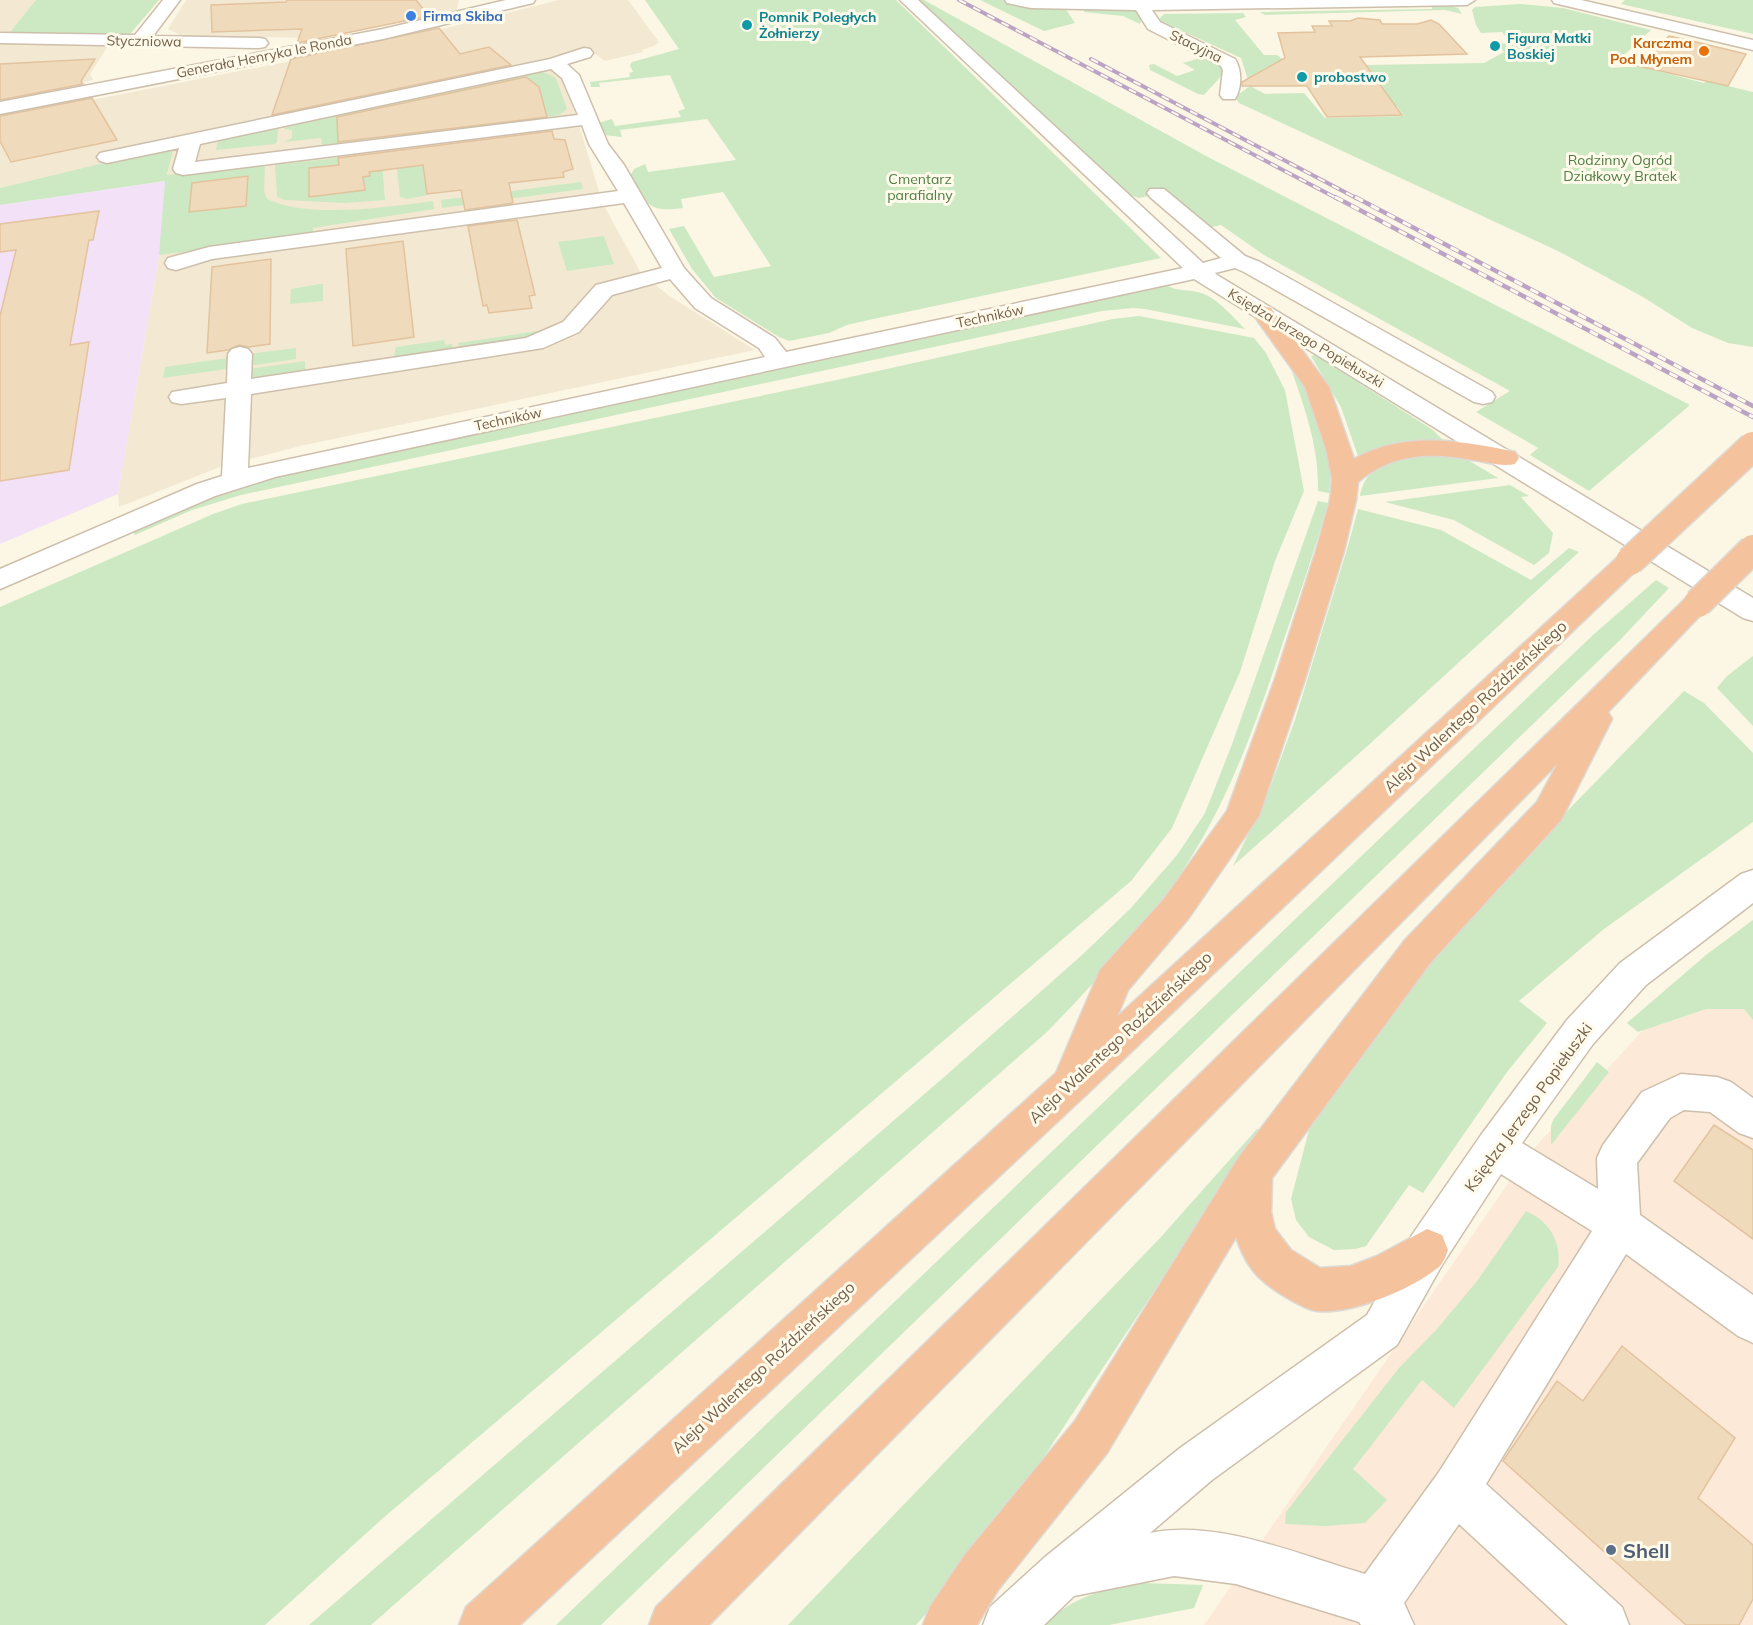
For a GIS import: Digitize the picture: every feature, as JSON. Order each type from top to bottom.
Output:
[{"type":"highway","points":[[1071,1083],[1113,981],[1176,909],[1242,816],[1290,679],[1330,551],[1343,500],[1345,479],[1330,421],[1317,387],[1263,313]]},
{"type":"highway","name":"Aleja Walentego Roździeńskiego","points":[[484,1625],[1071,1083],[1753,446]]},
{"type":"highway","points":[[1345,479],[1368,462],[1394,451],[1429,448],[1460,449],[1506,458]]},
{"type":"highway","points":[[674,1625],[1753,549]]},
{"type":"highway","points":[[948,1625],[981,1573],[1091,1437],[1253,1171],[1418,951],[1549,811],[1609,693]]},
{"type":"highway","points":[[1253,1171],[1250,1212],[1257,1239],[1276,1265],[1316,1290],[1351,1287],[1389,1273],[1427,1250]]},
{"type":"street","points":[[140,40],[172,0]]},
{"type":"street","name":"Generała Henryka le Ronda","points":[[0,108],[422,25],[527,0]]},
{"type":"street","name":"Księdza Jerzego Popiełuszki","points":[[908,0],[1198,271],[1263,313],[1506,458],[1753,611]]},
{"type":"street","points":[[1015,1],[1153,3],[1467,0]]},
{"type":"street","points":[[1560,0],[1753,45]]},
{"type":"street","name":"Stacyjna","points":[[1153,3],[1154,25],[1229,63],[1232,70],[1228,95]]},
{"type":"street","name":"Styczniowa","points":[[0,38],[265,43],[280,46],[285,52]]},
{"type":"street","points":[[107,157],[554,63],[584,53]]},
{"type":"street","points":[[554,63],[570,75],[599,144],[614,165],[675,271],[703,303],[767,343],[781,360]]},
{"type":"street","points":[[191,140],[183,169],[589,119]]},
{"type":"street","points":[[1157,193],[1237,261],[1252,267],[1483,397]]},
{"type":"street","points":[[177,263],[209,253],[630,196]]},
{"type":"street","name":"Techników","points":[[0,580],[206,490],[235,480],[334,456],[1237,261]]},
{"type":"street","points":[[181,397],[540,341],[571,327],[581,318],[596,296],[604,290],[675,271]]},
{"type":"street","points":[[235,480],[240,354]]},
{"type":"street","name":"Księdza Jerzego Popiełuszki","points":[[1427,1250],[1495,1148],[1580,1032],[1633,974],[1753,884]]},
{"type":"street","points":[[1062,1574],[1174,1552],[1236,1560],[1382,1613],[1456,1488],[1620,1225],[1617,1158],[1656,1105],[1681,1092],[1717,1095],[1753,1120]]},
{"type":"street","points":[[1495,1148],[1620,1225],[1753,1322]]},
{"type":"street","points":[[1008,1625],[1062,1574],[1196,1464],[1382,1330],[1427,1250]]},
{"type":"street","points":[[1456,1488],[1604,1625]]},
{"type":"shaded area","points":[[0,0],[36,0],[8,34],[0,34]]},
{"type":"shaded area","points":[[186,0],[459,0],[457,10],[320,38],[182,36],[168,29]]},
{"type":"shaded area","points":[[559,0],[628,0],[659,42],[642,50],[643,52],[605,61],[587,48],[540,62],[559,73],[565,80],[603,204],[641,273],[668,295],[755,350],[300,446],[220,467],[119,507],[118,494],[161,245],[166,181],[173,147],[0,188],[0,118],[398,40]]},
{"type":"shaded area","points":[[0,42],[110,43],[90,74],[93,80],[0,100]]},
{"type":"shaded area","points":[[166,181],[161,245],[118,494],[0,544],[0,205]]},
{"type":"shaded area","points":[[1753,956],[1753,1625],[1204,1625],[1527,1156],[1681,989]]},
{"type":"green space","points":[[36,0],[159,0],[131,33],[125,35],[9,33]]},
{"type":"green space","name":"Cmentarz parafialny","points":[[645,0],[896,0],[1161,258],[869,320],[847,325],[829,333],[789,341],[779,337],[716,298],[692,269],[669,229],[684,226],[714,277],[771,266],[723,192],[681,199],[683,208],[662,209],[645,200],[630,176],[634,169],[645,164],[648,172],[736,160],[707,119],[620,130],[622,137],[603,135],[598,123],[612,119],[615,126],[681,117],[678,111],[685,109],[670,75],[599,83],[600,87],[591,87],[590,82],[630,77],[629,73],[633,72],[630,65],[632,62],[679,49]]},
{"type":"green space","points":[[918,0],[924,0],[1206,156],[1690,405],[1589,491],[1530,455],[1538,448],[1476,412],[1510,391],[1264,255],[1221,225],[1208,228],[1168,192],[1139,198],[1130,195]]},
{"type":"green space","points":[[980,0],[1006,0],[1065,8],[1075,23],[1044,31]]},
{"type":"green space","points":[[1625,0],[1753,0],[1753,34],[1621,4]]},
{"type":"green space","name":"Rodzinny Ogród Działkowy Bratek","points":[[1520,4],[1563,8],[1651,30],[1610,68],[1639,66],[1704,83],[1707,81],[1753,92],[1753,347],[1728,343],[1692,328],[1643,297],[1560,252],[1239,103],[1235,97],[1250,86],[1241,58],[1158,20],[1164,14],[1243,13],[1246,17],[1235,20],[1264,55],[1277,55],[1285,61],[1278,66],[1265,68],[1267,73],[1257,81],[1259,86],[1252,87],[1265,94],[1304,93],[1325,118],[1404,116],[1397,106],[1393,106],[1366,65],[1484,63],[1504,52],[1498,44],[1510,43],[1502,32],[1481,33],[1472,10],[1475,7]]},
{"type":"green space","points":[[1085,7],[1133,8],[1142,18],[1140,24],[1123,16],[1084,12]]},
{"type":"green space","points":[[1432,7],[1458,8],[1462,14],[1445,10],[1265,15],[1260,12],[1432,9]]},
{"type":"green space","points":[[1210,55],[1222,61],[1225,72],[1204,95],[1150,70],[1149,65],[1154,64],[1177,76],[1195,70],[1183,63]]},
{"type":"green space","points":[[543,72],[556,78],[567,109],[559,115],[322,145],[321,138],[284,142],[292,138],[292,130],[284,129],[287,125]]},
{"type":"green space","points":[[278,129],[275,144],[216,150],[217,143],[225,138]]},
{"type":"green space","points":[[174,146],[167,175],[259,164],[265,167],[264,192],[267,199],[284,205],[304,209],[348,210],[433,201],[434,209],[313,228],[313,236],[159,255],[165,181],[0,205],[0,188]]},
{"type":"green space","points":[[422,147],[428,195],[407,199],[400,197],[395,152]]},
{"type":"green space","points":[[381,153],[385,200],[345,203],[285,200],[277,197],[275,165]]},
{"type":"green space","points":[[581,182],[583,189],[442,208],[441,200]]},
{"type":"green space","points":[[604,236],[614,264],[567,271],[558,242]]},
{"type":"green space","points":[[323,284],[323,301],[290,304],[291,289]]},
{"type":"green space","points":[[1167,285],[1175,289],[1200,292],[1210,297],[1245,329],[1145,309],[1102,311],[241,495],[192,510],[135,535],[132,531],[208,499],[271,478]]},
{"type":"green space","points":[[1139,316],[1254,338],[1266,353],[1285,390],[1304,491],[1275,561],[1240,672],[1172,828],[1131,881],[382,1519],[265,1625],[0,1625],[0,607],[213,514],[242,504],[832,381],[1113,319]]},
{"type":"green space","points":[[551,329],[520,339],[459,348],[458,343]]},
{"type":"green space","points":[[444,340],[445,345],[452,344],[453,349],[402,357],[394,356],[396,347]]},
{"type":"green space","points":[[296,348],[296,359],[248,366],[248,354]]},
{"type":"green space","points":[[1315,355],[1433,430],[1443,440],[1389,444],[1358,456],[1341,407],[1311,356]]},
{"type":"green space","points":[[227,358],[226,369],[163,378],[165,367]]},
{"type":"green space","points":[[305,361],[305,372],[255,380],[247,377],[248,369]]},
{"type":"green space","points":[[1292,372],[1306,388],[1318,416],[1329,460],[1329,493],[1318,491],[1314,445]]},
{"type":"green space","points":[[1439,455],[1463,457],[1498,478],[1360,496],[1364,483],[1380,466],[1402,458]]},
{"type":"green space","points":[[1510,485],[1529,496],[1521,497],[1553,533],[1549,553],[1534,565],[1454,520],[1385,502]]},
{"type":"green space","points":[[1318,501],[1328,503],[1303,585],[1265,694],[1230,783],[1185,867],[1138,932],[1103,973],[1048,1031],[371,1625],[309,1625],[943,1078],[1082,955],[1131,908],[1177,855],[1205,813],[1231,747]]},
{"type":"green space","points":[[1358,509],[1441,530],[1531,580],[1569,548],[1579,552],[1233,866],[1271,785],[1295,720]]},
{"type":"green space","points":[[1656,580],[1669,588],[1620,640],[601,1625],[556,1625],[1593,635]]},
{"type":"green space","points":[[1753,656],[1753,726],[1717,688],[1727,676]]},
{"type":"green space","points":[[1684,691],[1704,703],[1753,753],[1753,822],[1604,929],[1519,1001],[1547,1023],[1507,1072],[1423,1193],[1409,1185],[1366,1246],[1334,1250],[1309,1237],[1296,1220],[1291,1199],[1309,1130],[1423,965],[1502,878]]},
{"type":"green space","points":[[1753,920],[1753,1020],[1744,1009],[1706,1009],[1638,1032],[1627,1023],[1706,955]]},
{"type":"green space","points":[[1597,1062],[1609,1072],[1551,1145],[1553,1120]]},
{"type":"green space","points":[[1257,1129],[1261,1130],[1033,1473],[959,1576],[916,1625],[788,1625],[1160,1238]]},
{"type":"green space","points":[[1526,1211],[1541,1220],[1552,1233],[1558,1249],[1558,1267],[1454,1408],[1422,1380],[1353,1469],[1387,1500],[1365,1523],[1325,1526],[1285,1524],[1286,1512],[1399,1368],[1437,1329],[1477,1281]]},
{"type":"green space","points":[[1142,1583],[1203,1585],[1194,1608],[1109,1625],[1045,1625],[1065,1608],[1089,1595],[1115,1587]]},
{"type":"building","points":[[287,0],[416,0],[429,16],[297,43],[302,29],[212,32],[211,5],[286,2]]},
{"type":"building","points":[[1358,18],[1380,20],[1382,24],[1417,24],[1431,20],[1439,24],[1467,54],[1360,57],[1402,115],[1327,117],[1307,86],[1242,86],[1242,82],[1285,58],[1278,33],[1315,32],[1312,26],[1332,26],[1329,21],[1350,21]]},
{"type":"building","points":[[439,28],[460,54],[489,47],[511,65],[272,115],[291,59]]},
{"type":"building","points":[[1669,36],[1746,54],[1728,86],[1638,66]]},
{"type":"building","points":[[95,59],[81,81],[83,84],[0,100],[0,64]]},
{"type":"building","points":[[526,77],[539,87],[547,117],[338,142],[337,117]]},
{"type":"building","points":[[92,98],[117,140],[11,162],[0,141],[0,116]]},
{"type":"building","points":[[552,131],[554,139],[565,140],[573,169],[563,172],[564,177],[509,183],[513,203],[465,210],[461,190],[427,194],[423,165],[369,172],[370,176],[363,177],[365,190],[309,197],[309,168],[339,165],[338,158]]},
{"type":"building","points":[[248,176],[246,206],[189,212],[192,183]]},
{"type":"building","points":[[99,211],[93,240],[89,240],[70,345],[89,342],[69,470],[0,481],[0,316],[16,250],[0,252],[0,224]]},
{"type":"building","points":[[517,220],[535,295],[529,296],[532,308],[489,313],[487,305],[483,306],[468,226]]},
{"type":"building","points":[[403,241],[414,337],[353,346],[346,249]]},
{"type":"building","points":[[271,259],[270,344],[249,347],[239,345],[228,350],[207,353],[212,267]]},
{"type":"building","points":[[1714,1125],[1753,1150],[1753,1239],[1674,1181]]},
{"type":"building","points":[[1622,1346],[1735,1438],[1698,1498],[1753,1545],[1753,1599],[1739,1625],[1686,1625],[1503,1461],[1557,1381],[1583,1401]]},
{"type":"railway","points":[[959,0],[1338,199]]},
{"type":"railway","points":[[1091,59],[1358,199]]},
{"type":"railway","points":[[1335,197],[1753,417]]},
{"type":"railway","points":[[1355,197],[1753,406]]},
{"type":"place","name":"Firma Skiba","points":[[411,16]]},
{"type":"place","name":"Pomnik Poległych Żołnierzy","points":[[747,25]]},
{"type":"place","name":"Figura Matki Boskiej","points":[[1495,46]]},
{"type":"place","name":"Karczma Pod Młynem","points":[[1704,51]]},
{"type":"place","name":"probostwo","points":[[1302,77]]},
{"type":"place","name":"Shell","points":[[1611,1550]]}]
